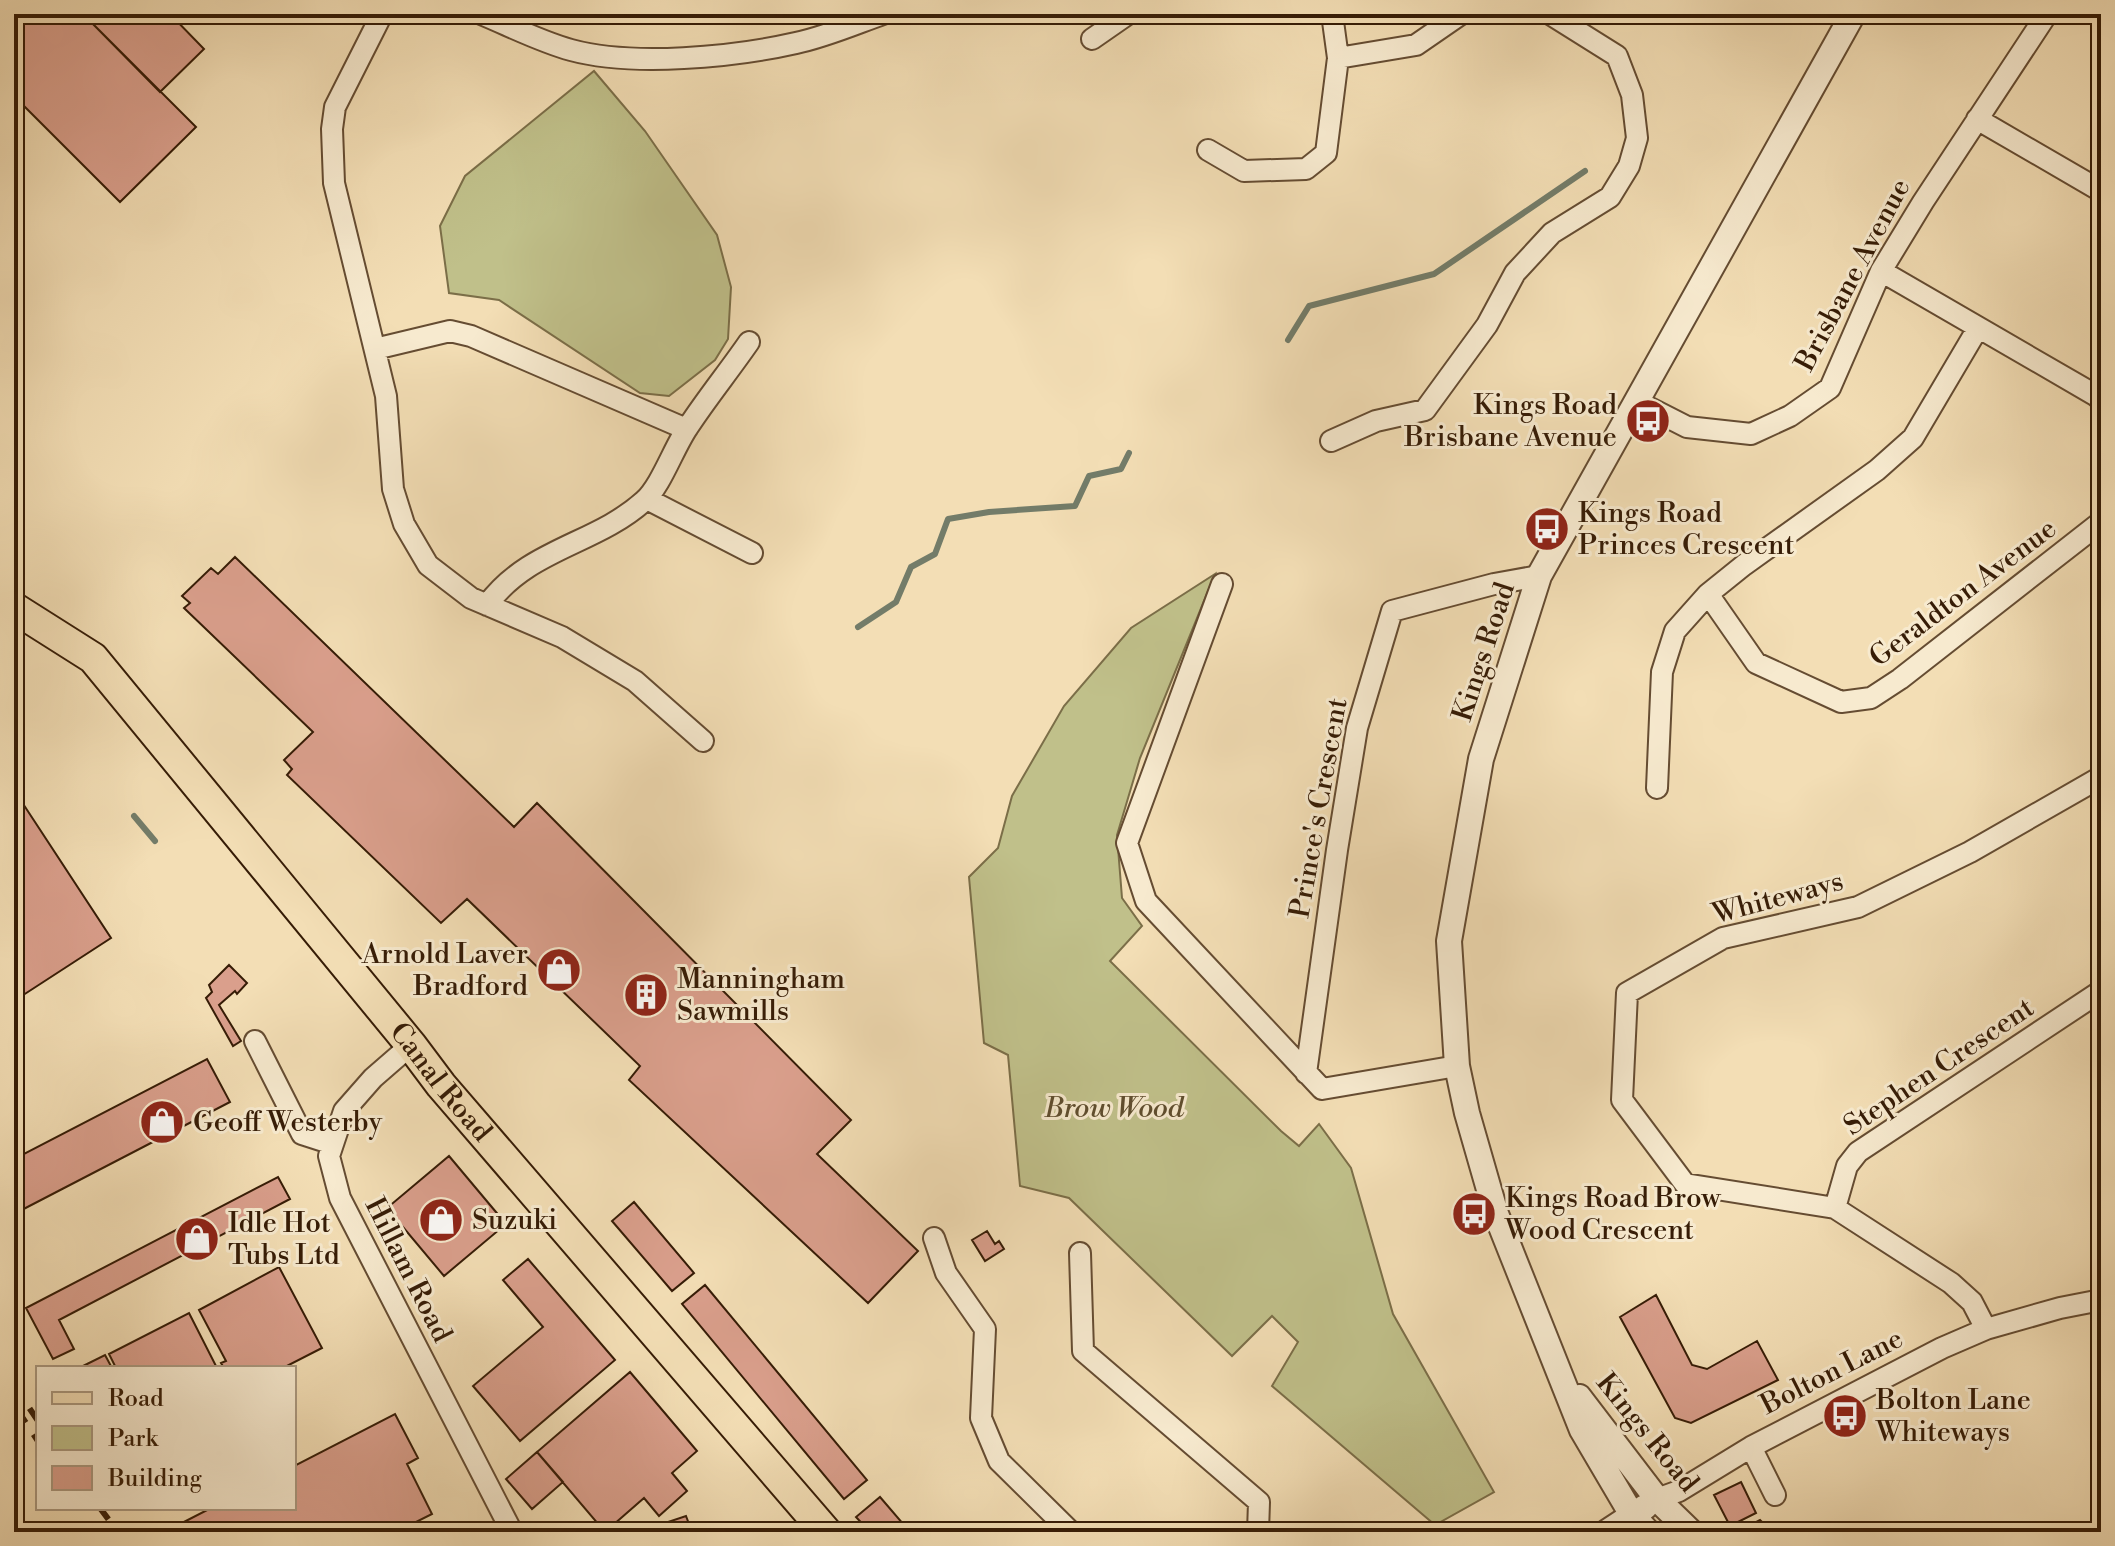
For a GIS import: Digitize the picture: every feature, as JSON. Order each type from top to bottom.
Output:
[{"type":"main road","name":"Canal Road","points":[[14,608],[93,658],[441,1085],[826,1532]]},
{"type":"street","points":[[382,14],[335,107],[332,129],[334,183],[386,396],[393,489],[404,524],[428,565],[471,598],[562,637],[635,681],[703,741]]},
{"type":"street","points":[[481,14],[572,50],[662,58],[733,54],[799,43],[883,14]]},
{"type":"street","points":[[1092,39],[1128,14]]},
{"type":"street","points":[[1208,150],[1244,171],[1306,169],[1326,153],[1338,58],[1332,14]]},
{"type":"street","points":[[1338,58],[1416,45],[1461,14]]},
{"type":"street","points":[[1331,441],[1376,421],[1425,410],[1487,325],[1515,273],[1552,233],[1610,197],[1629,166],[1637,138],[1632,95],[1617,56],[1550,14]]},
{"type":"street","name":"Kings Road","points":[[1640,1524],[1582,1430],[1496,1214],[1457,1066],[1449,941],[1481,759],[1539,576],[1853,14]]},
{"type":"street","name":"Brisbane Avenue","points":[[1636,401],[1687,427],[1751,434],[1790,416],[1830,388],[1881,271],[2047,14]]},
{"type":"street","points":[[1977,119],[2101,191]]},
{"type":"street","points":[[1881,271],[2101,400]]},
{"type":"street","points":[[1657,788],[1662,672],[1675,631],[1708,594],[1877,470],[1913,438],[1978,328]]},
{"type":"street","points":[[375,349],[450,331],[471,336],[686,429]]},
{"type":"street","points":[[487,605],[500,586],[517,572],[623,517],[647,499],[686,429],[749,342]]},
{"type":"street","points":[[647,499],[752,553]]},
{"type":"street","name":"Geraldton Avenue","points":[[1708,594],[1756,663],[1841,702],[1871,698],[1900,679],[2101,522]]},
{"type":"street","name":"Prince's Crescent","points":[[1306,1073],[1357,728],[1392,611],[1494,584],[1539,576]]},
{"type":"street","points":[[1222,584],[1127,843],[1146,901],[1322,1089],[1457,1066]]},
{"type":"street","name":"Whiteways","points":[[1986,1329],[1972,1302],[1951,1283],[1835,1208],[1685,1184],[1622,1100],[1627,993],[1723,938],[1858,907],[1970,852],[2101,777]]},
{"type":"street","name":"Stephen Crescent","points":[[1835,1208],[1847,1166],[1858,1152],[2101,991]]},
{"type":"street","points":[[255,1041],[302,1134],[333,1144]]},
{"type":"street","name":"Hillam Road","points":[[411,1045],[373,1078],[344,1111],[329,1156],[340,1198],[512,1532]]},
{"type":"street","points":[[934,1238],[946,1273],[985,1329],[981,1418],[999,1461],[1071,1532]]},
{"type":"street","points":[[1080,1253],[1083,1351],[1259,1502],[1258,1532]]},
{"type":"street","name":"Bolton Lane","points":[[1607,1532],[1640,1524],[1657,1499],[1679,1491],[1751,1447],[1942,1348],[1986,1329],[2101,1300]]},
{"type":"street","name":"Kings Road","points":[[1559,1369],[1657,1499],[1691,1532]]},
{"type":"street","points":[[1751,1447],[1775,1495]]},
{"type":"green space","points":[[594,71],[645,131],[717,235],[731,287],[728,339],[715,360],[669,396],[640,393],[499,300],[449,293],[440,226],[465,176]]},
{"type":"green space","name":"Brow Wood","points":[[1215,574],[1140,758],[1117,835],[1122,898],[1142,926],[1110,961],[1281,1131],[1299,1146],[1319,1124],[1351,1168],[1393,1314],[1494,1492],[1435,1525],[1272,1386],[1298,1342],[1272,1316],[1232,1356],[1069,1198],[1020,1186],[1008,1055],[984,1043],[969,877],[998,848],[1012,796],[1064,706],[1131,628]]},
{"type":"building","points":[[14,14],[83,14],[196,127],[120,202],[14,96]]},
{"type":"building","points":[[83,14],[170,14],[204,49],[160,92]]},
{"type":"building","name":"Manningham Sawmills","points":[[235,557],[514,827],[537,803],[851,1120],[817,1154],[918,1251],[868,1303],[629,1080],[640,1066],[467,899],[441,923],[287,775],[292,769],[284,760],[313,732],[184,608],[190,603],[182,596],[211,568],[218,574]]},
{"type":"building","points":[[14,790],[111,938],[14,1001]]},
{"type":"building","points":[[229,965],[247,983],[237,994],[235,991],[219,1005],[241,1041],[233,1046],[206,998],[212,992],[209,985]]},
{"type":"building","points":[[207,1059],[230,1102],[14,1214],[14,1159]]},
{"type":"building","points":[[449,1156],[506,1224],[444,1276],[387,1208]]},
{"type":"building","points":[[278,1177],[290,1199],[59,1320],[74,1349],[53,1359],[26,1308]]},
{"type":"building","points":[[634,1202],[694,1273],[672,1291],[612,1221]]},
{"type":"building","points":[[987,1231],[995,1244],[999,1241],[1004,1249],[985,1261],[972,1240]]},
{"type":"building","points":[[528,1259],[615,1360],[520,1441],[473,1386],[543,1327],[503,1280]]},
{"type":"building","points":[[279,1267],[322,1348],[287,1366],[223,1366],[221,1363],[226,1361],[199,1310]]},
{"type":"building","points":[[705,1285],[867,1480],[844,1499],[682,1304]]},
{"type":"building","points":[[1656,1295],[1692,1365],[1707,1369],[1757,1341],[1778,1380],[1691,1423],[1675,1418],[1620,1317]]},
{"type":"building","points":[[189,1313],[216,1366],[115,1366],[109,1354]]},
{"type":"building","points":[[105,1355],[111,1366],[83,1366]]},
{"type":"building","points":[[630,1372],[697,1451],[672,1473],[687,1491],[659,1516],[644,1498],[605,1532],[537,1452]]},
{"type":"building","points":[[395,1414],[418,1458],[407,1464],[432,1514],[396,1532],[182,1532],[178,1525],[207,1510],[296,1510],[296,1465]]},
{"type":"building","points":[[537,1452],[563,1482],[532,1509],[506,1479]]},
{"type":"building","points":[[1741,1482],[1756,1513],[1730,1526],[1714,1495]]},
{"type":"building","points":[[880,1497],[910,1532],[870,1532],[856,1517]]},
{"type":"building","points":[[686,1516],[692,1532],[638,1532]]},
{"type":"building","points":[[1760,1520],[1772,1532],[1737,1532]]},
{"type":"waterway","points":[[1288,340],[1309,306],[1434,274],[1585,171]]},
{"type":"waterway","points":[[858,627],[896,602],[911,567],[935,554],[948,519],[989,512],[1075,506],[1089,476],[1121,469],[1129,453]]},
{"type":"waterway","points":[[134,816],[155,841]]},
{"type":"railway","points":[[14,1385],[36,1418]]},
{"type":"railway","points":[[18,1411],[36,1438]]},
{"type":"railway","points":[[102,1510],[118,1532]]},
{"type":"place","name":"Kings Road Brisbane Avenue","points":[[1648,421]]},
{"type":"place","name":"Kings Road Princes Crescent","points":[[1547,529]]},
{"type":"place","name":"Arnold Laver Bradford","points":[[559,970]]},
{"type":"place","name":"Manningham Sawmills","points":[[646,995]]},
{"type":"place","name":"Geoff Westerby","points":[[162,1122]]},
{"type":"place","name":"Kings Road Brow Wood Crescent","points":[[1474,1214]]},
{"type":"place","name":"Suzuki","points":[[441,1220]]},
{"type":"place","name":"Idle Hot Tubs Ltd","points":[[197,1239]]},
{"type":"place","name":"Bolton Lane Whiteways","points":[[1845,1416]]}]
